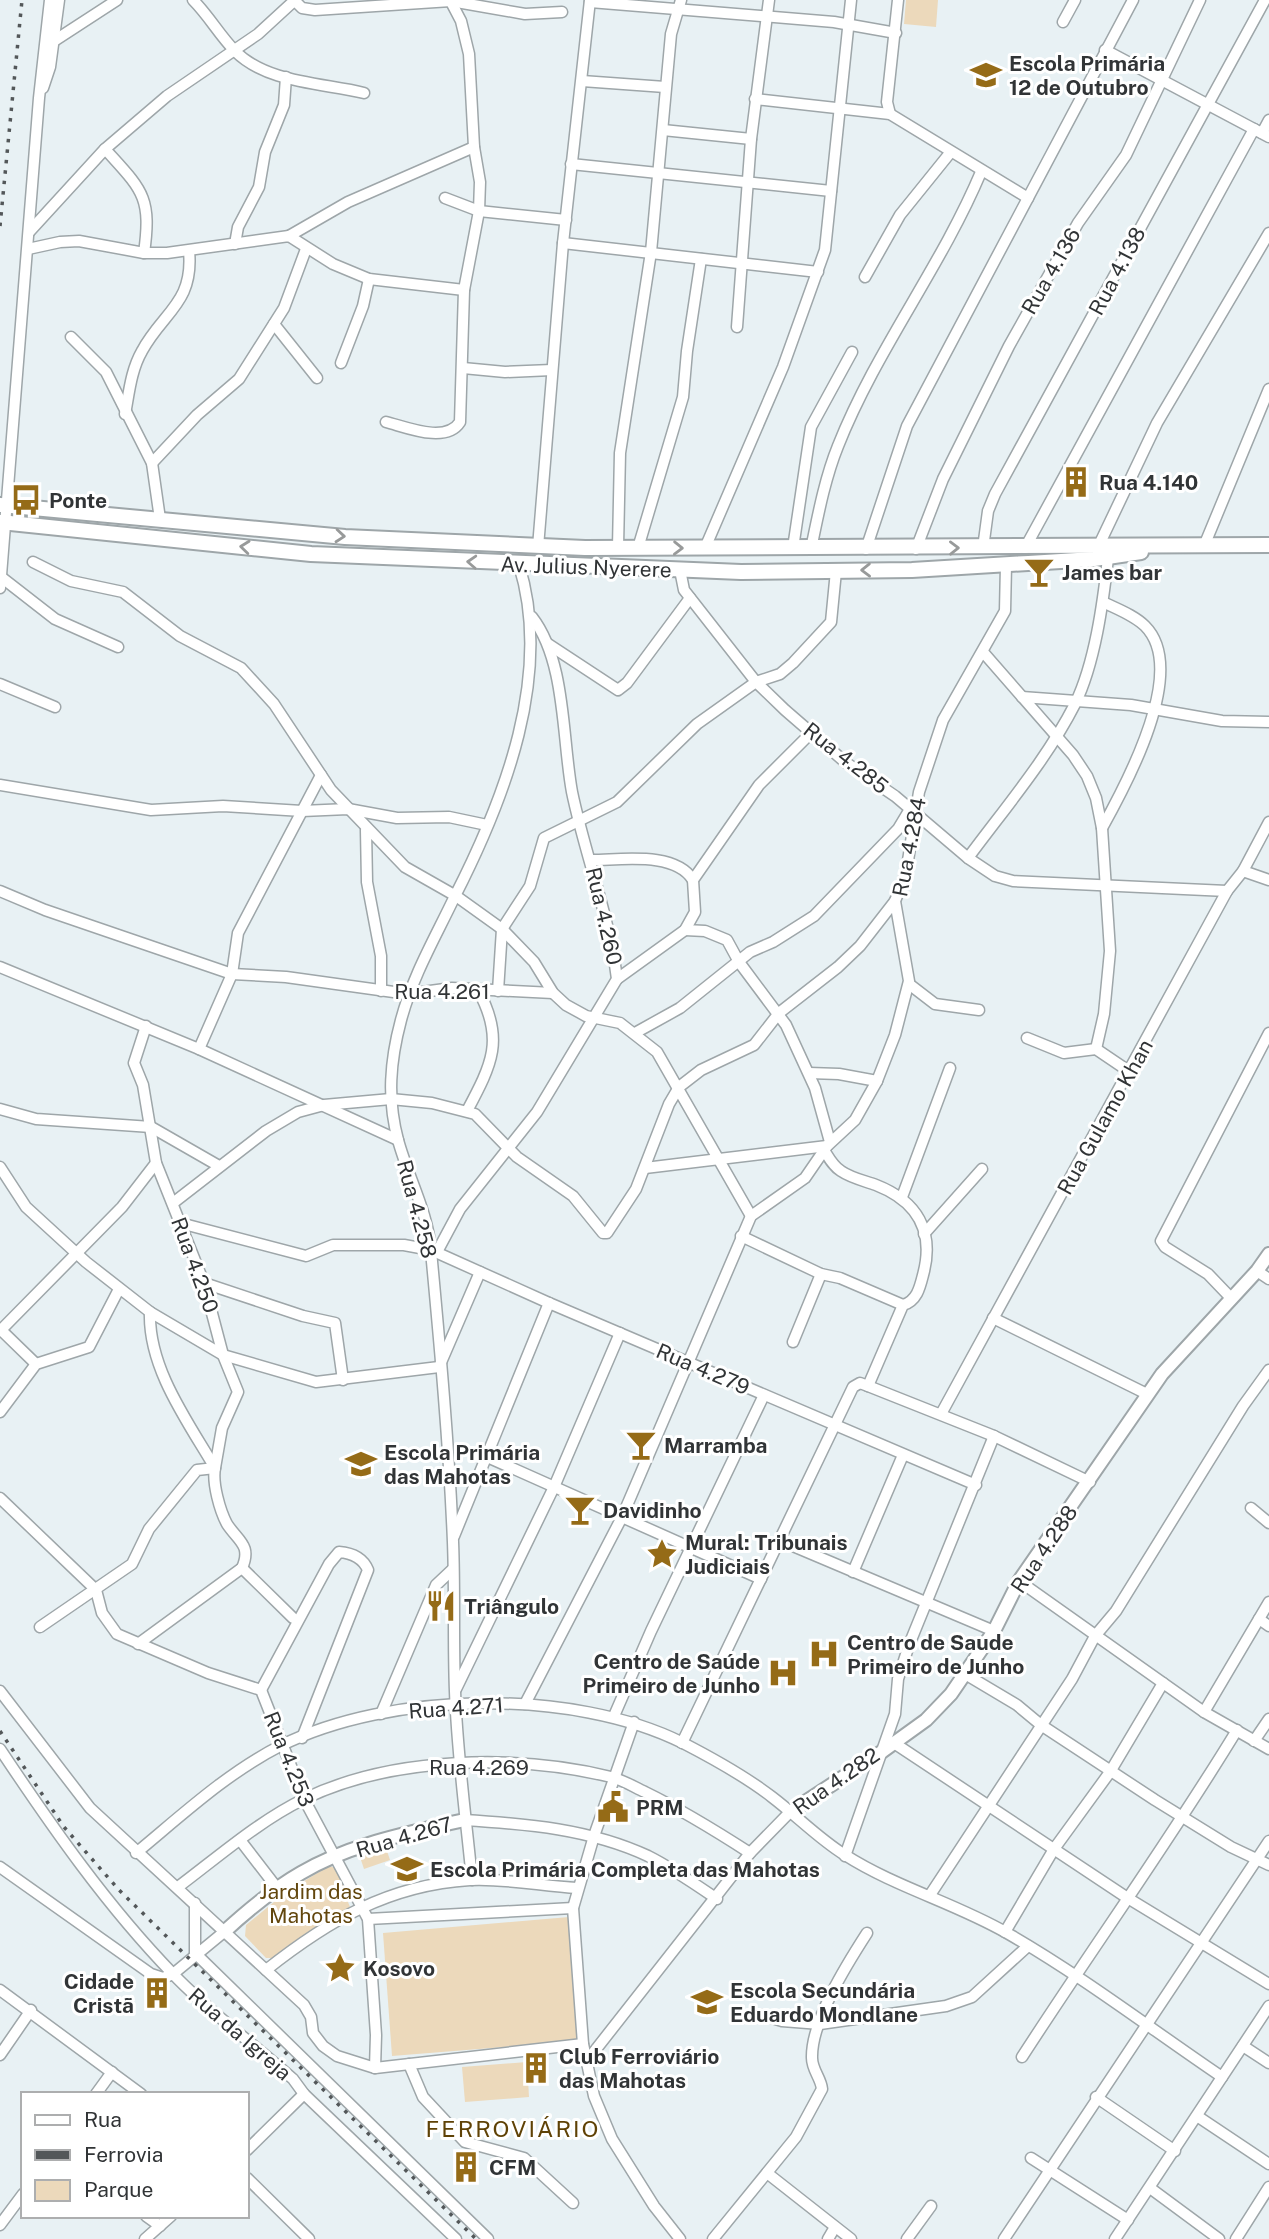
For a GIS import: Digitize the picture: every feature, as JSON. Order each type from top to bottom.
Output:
[{"type":"main road","name":"Av. Julius Nyerere","points":[[3,505],[345,537],[538,547],[916,549],[1099,545],[1173,547],[1268,542]]},
{"type":"main road","name":"Av. Julius Nyerere","points":[[3,523],[312,554],[680,570],[836,571],[1006,565],[1108,558],[1173,547]]},
{"type":"street","points":[[50,0],[3,505],[1,582],[55,619],[118,647]]},
{"type":"street","points":[[39,98],[48,77],[59,0]]},
{"type":"street","points":[[54,41],[117,0]]},
{"type":"street","points":[[193,0],[234,51],[248,63],[286,77],[364,93]]},
{"type":"street","points":[[29,232],[105,149],[167,96],[258,34],[294,0],[302,8],[315,10],[450,1],[524,14],[562,12]]},
{"type":"street","points":[[737,327],[751,139],[764,18],[769,0]]},
{"type":"street","points":[[705,548],[783,367],[825,250],[851,0]]},
{"type":"street","points":[[890,114],[887,102],[898,0]]},
{"type":"street","points":[[1063,22],[1075,0]]},
{"type":"street","points":[[866,549],[907,426],[1133,0]]},
{"type":"street","name":"Rua 4.136","points":[[916,549],[943,479],[995,372],[1078,223],[1126,155],[1200,0]]},
{"type":"street","name":"Rua 4.138","points":[[983,548],[988,512],[995,494],[1265,0]]},
{"type":"street","points":[[386,422],[422,431],[447,433],[456,429],[460,422],[464,290],[480,211],[479,162],[474,147],[469,54],[461,21],[450,1]]},
{"type":"street","points":[[538,547],[563,243],[590,1],[679,5],[896,33]]},
{"type":"street","points":[[618,547],[621,444],[651,252],[665,87],[679,5]]},
{"type":"street","points":[[1105,50],[1262,133]]},
{"type":"street","points":[[235,244],[238,227],[259,187],[265,152],[285,105],[286,77]]},
{"type":"street","points":[[582,81],[665,87]]},
{"type":"street","points":[[755,99],[890,114],[981,172],[1028,198]]},
{"type":"street","points":[[1025,548],[1269,120]]},
{"type":"street","points":[[663,131],[751,139]]},
{"type":"street","points":[[28,249],[79,241],[144,253],[188,251],[289,236],[348,202],[474,147]]},
{"type":"street","points":[[105,149],[136,185],[148,205],[144,253]]},
{"type":"street","points":[[865,277],[900,215],[950,153]]},
{"type":"street","points":[[571,164],[831,191]]},
{"type":"street","points":[[811,549],[838,446],[898,328],[958,225],[981,172]]},
{"type":"street","points":[[445,198],[480,211],[566,220]]},
{"type":"street","points":[[1099,545],[1157,423],[1269,233]]},
{"type":"street","points":[[289,236],[306,249],[369,279],[464,290]]},
{"type":"street","points":[[563,243],[818,272]]},
{"type":"street","points":[[152,463],[197,415],[239,379],[284,308],[306,249]]},
{"type":"street","points":[[125,415],[141,352],[178,304],[188,284],[188,251]]},
{"type":"street","points":[[638,548],[684,397],[687,351],[701,259]]},
{"type":"street","points":[[341,363],[363,306],[369,279]]},
{"type":"street","points":[[274,324],[317,378]]},
{"type":"street","points":[[71,337],[106,372],[125,415],[152,463],[160,519]]},
{"type":"street","points":[[793,548],[811,427],[852,352]]},
{"type":"street","points":[[463,368],[505,372],[552,370]]},
{"type":"street","points":[[1204,546],[1269,389]]},
{"type":"street","points":[[968,858],[1056,736],[1075,703],[1103,602],[1108,558]]},
{"type":"street","points":[[33,562],[71,581],[122,592],[180,636],[241,668],[274,704],[321,775],[348,809],[405,867],[456,896],[502,929],[534,962],[553,993],[572,1009],[611,1019],[635,1032],[657,1052],[749,1213],[690,1364],[622,1517],[525,1704]]},
{"type":"street","name":"Rua 4.258","points":[[472,1880],[459,1763],[453,1540],[439,1367],[434,1251],[398,1140],[391,1099],[391,1065],[408,994],[419,965],[456,896],[487,825],[521,723],[531,617],[519,565]]},
{"type":"street","name":"Rua 4.284","points":[[749,1213],[805,1178],[827,1146],[855,1120],[877,1081],[895,1035],[909,984],[908,958],[895,901],[906,873],[913,811],[943,720],[1005,611],[1006,565]]},
{"type":"street","name":"Rua 4.285","points":[[680,570],[682,586],[690,598],[756,682],[845,762],[913,811],[968,858],[1004,880],[1227,891]]},
{"type":"street","points":[[498,991],[502,929],[530,886],[544,838],[625,795],[670,747],[726,701],[756,682],[780,674],[812,645],[831,622],[834,614],[836,571]]},
{"type":"street","points":[[548,644],[614,689],[622,689],[690,598]]},
{"type":"street","points":[[1102,828],[1127,782],[1156,709],[1158,658],[1152,636],[1138,620],[1103,602]]},
{"type":"street","name":"Rua 4.260","points":[[434,1251],[460,1209],[509,1151],[617,979],[592,860],[580,821],[548,644],[531,617]]},
{"type":"street","points":[[983,652],[1087,776],[1102,828],[1110,951],[1096,1049]]},
{"type":"street","points":[[0,684],[55,707]]},
{"type":"street","points":[[1022,697],[1075,703],[1102,702],[1222,722],[1269,722]]},
{"type":"street","points":[[692,880],[759,785],[811,733]]},
{"type":"street","points":[[199,1049],[232,974],[238,933],[321,775]]},
{"type":"street","points":[[0,785],[151,810],[223,806],[302,811],[348,809],[397,818],[449,817],[487,825]]},
{"type":"street","points":[[635,1032],[680,1008],[750,952],[782,937],[814,916],[913,811]]},
{"type":"street","name":"Rua Gulamo Khan","points":[[941,1414],[1227,891],[1243,871],[1269,822]]},
{"type":"street","points":[[366,830],[367,882],[382,966],[381,991]]},
{"type":"street","points":[[592,860],[663,862],[680,867],[692,880],[695,912],[685,930],[617,979]]},
{"type":"street","points":[[1243,871],[1269,880]]},
{"type":"street","name":"Rua 4.261","points":[[0,891],[45,910],[232,974],[286,977],[408,994],[452,988],[553,993]]},
{"type":"street","points":[[391,1099],[467,1111],[487,1126],[509,1151],[573,1196],[605,1234],[618,1220],[645,1168],[669,1104],[679,1087],[701,1070],[754,1045],[779,1013],[845,960],[895,901]]},
{"type":"street","points":[[685,930],[722,936],[732,945],[739,962],[779,1013],[809,1073],[827,1146],[843,1172],[902,1197],[920,1219],[926,1252],[920,1287],[912,1301],[903,1305],[868,1386]]},
{"type":"street","points":[[0,967],[199,1049],[398,1140]]},
{"type":"street","points":[[909,984],[935,1004],[979,1010]]},
{"type":"street","points":[[467,1111],[484,1077],[494,1039],[493,1020],[478,990]]},
{"type":"street","points":[[146,1026],[134,1063],[142,1085],[156,1163],[173,1203]]},
{"type":"street","points":[[1231,1298],[1208,1274],[1165,1247],[1161,1241],[1269,1033]]},
{"type":"street","points":[[1027,1038],[1064,1053],[1096,1049],[1130,1072]]},
{"type":"street","points":[[902,1197],[950,1068]]},
{"type":"street","points":[[809,1073],[839,1073],[877,1081]]},
{"type":"street","name":"Rua 4.250","points":[[215,1468],[222,1428],[238,1392],[223,1355],[204,1283],[173,1203],[282,1120],[324,1105],[391,1099]]},
{"type":"street","points":[[0,1109],[36,1119],[151,1127],[219,1166]]},
{"type":"street","points":[[645,1168],[827,1146]]},
{"type":"street","points":[[36,1364],[0,1331],[134,1193],[156,1163]]},
{"type":"street","points":[[0,1167],[26,1207],[77,1254],[150,1312],[223,1355],[292,1377],[316,1382],[439,1367],[480,1272]]},
{"type":"street","points":[[924,1234],[982,1170]]},
{"type":"street","name":"Rua 4.279","points":[[180,1223],[306,1256],[332,1245],[404,1245],[434,1251],[620,1334],[976,1485]]},
{"type":"street","points":[[741,1236],[821,1274],[840,1278],[903,1305]]},
{"type":"street","name":"Rua 4.288","points":[[883,1751],[926,1720],[965,1674],[994,1631],[1019,1581],[1090,1482],[1147,1394],[1162,1374],[1257,1271],[1269,1254]]},
{"type":"street","points":[[1257,1271],[1269,1279]]},
{"type":"street","points":[[793,1342],[821,1274]]},
{"type":"street","points":[[204,1283],[303,1316],[335,1322],[343,1380]]},
{"type":"street","points":[[0,1412],[36,1364],[89,1347],[120,1289]]},
{"type":"street","points":[[453,1540],[549,1303]]},
{"type":"street","points":[[138,1644],[242,1568],[246,1549],[242,1538],[228,1525],[221,1508],[214,1476],[215,1468],[169,1385],[152,1337],[150,1312]]},
{"type":"street","points":[[993,1318],[1147,1394]]},
{"type":"street","points":[[455,1691],[554,1487],[620,1334]]},
{"type":"street","points":[[930,1895],[1041,1725],[1095,1636],[1116,1611],[1243,1406],[1269,1370]]},
{"type":"street","points":[[682,1743],[722,1654],[781,1541],[832,1424],[853,1387],[860,1383],[941,1414],[1090,1482]]},
{"type":"street","points":[[614,1716],[764,1395]]},
{"type":"street","name":"Rua 4.282","points":[[586,2062],[717,1899],[750,1853],[790,1812],[883,1751],[895,1714],[898,1679],[926,1602],[994,1436]]},
{"type":"street","points":[[853,1572],[903,1455]]},
{"type":"street","points":[[485,1456],[761,1579]]},
{"type":"street","points":[[40,1627],[138,1558],[149,1529],[197,1470],[215,1468]]},
{"type":"street","name":"Rua 4.253","points":[[0,1499],[96,1590],[110,1627],[117,1634],[208,1673],[261,1690],[304,1799],[368,1919],[376,2035],[375,2068]]},
{"type":"street","points":[[1251,1508],[1269,1522]]},
{"type":"street","points":[[781,1541],[994,1631]]},
{"type":"street","points":[[261,1690],[329,1564],[339,1552],[349,1553],[364,1562],[368,1570],[302,1738]]},
{"type":"street","points":[[242,1568],[293,1618]]},
{"type":"street","points":[[382,1714],[436,1586],[453,1569]]},
{"type":"street","points":[[1019,1581],[1204,1712],[1269,1749]]},
{"type":"street","points":[[1204,1712],[1269,1602]]},
{"type":"street","points":[[1259,1619],[1269,1626]]},
{"type":"street","points":[[965,1674],[1024,1710],[1041,1725],[1111,1772],[1231,1847],[1269,1866]]},
{"type":"street","points":[[1005,1932],[1054,1849],[1111,1772],[1163,1683]]},
{"type":"street","points":[[0,1691],[90,1808],[304,2005],[311,2017],[313,2033],[323,2046],[337,2056],[375,2068],[583,2045]]},
{"type":"street","name":"Rua 4.271","points":[[136,1853],[213,1789],[283,1745],[382,1714],[456,1704],[525,1704],[614,1716],[682,1743],[727,1767],[842,1853],[1005,1932],[1075,1975],[1222,2077]]},
{"type":"street","points":[[1254,1741],[1269,1719]]},
{"type":"street","points":[[634,1722],[613,1777],[573,1908],[583,2045],[594,2096],[612,2139],[654,2206],[680,2239]]},
{"type":"street","points":[[1022,2057],[1126,1897],[1184,1818],[1237,1730]]},
{"type":"street","points":[[894,1743],[1126,1897],[1269,1984]]},
{"type":"street","points":[[0,1749],[60,1835],[170,1975],[224,1931]]},
{"type":"street","points":[[842,1853],[883,1751]]},
{"type":"street","name":"Rua 4.269","points":[[178,1887],[240,1840],[304,1799],[379,1773],[459,1763],[543,1767],[613,1777],[676,1807],[750,1853]]},
{"type":"street","name":"Rua 4.267","points":[[224,1931],[277,1888],[333,1857],[398,1836],[464,1820],[530,1824],[594,1836],[649,1856],[717,1899]]},
{"type":"street","points":[[240,1840],[277,1888]]},
{"type":"street","points":[[1004,2239],[1096,2097],[1269,1841]]},
{"type":"street","name":"Rua da Igreja","points":[[0,1867],[151,1974],[170,1975],[293,2079],[304,2094],[456,2239]]},
{"type":"street","points":[[266,1970],[304,1938],[362,1907],[435,1884],[472,1880],[577,1888]]},
{"type":"street","points":[[195,1903],[195,1953],[488,2239]]},
{"type":"street","points":[[368,1919],[573,1908]]},
{"type":"street","points":[[713,2239],[796,2137],[820,2096],[821,2083],[815,2072],[812,2056],[820,2024],[849,1961],[867,1933]]},
{"type":"street","points":[[762,2015],[782,2021],[820,2024],[904,2010],[933,2009],[972,1997],[1028,1946]]},
{"type":"street","points":[[0,1990],[31,2010],[138,2092]]},
{"type":"street","points":[[1115,2239],[1269,2006]]},
{"type":"street","points":[[0,2055],[31,2010]]},
{"type":"street","points":[[1243,2046],[1269,2063]]},
{"type":"street","points":[[409,2064],[423,2096],[465,2142],[524,2158],[573,2203]]},
{"type":"street","points":[[97,2092],[112,2072]]},
{"type":"street","points":[[248,2149],[304,2094]]},
{"type":"street","points":[[1096,2097],[1175,2151]]},
{"type":"street","points":[[1197,2116],[1269,2164]]},
{"type":"street","points":[[1031,2158],[1128,2220]]},
{"type":"street","points":[[767,2173],[851,2239]]},
{"type":"street","points":[[248,2179],[305,2238]]},
{"type":"street","points":[[1236,2239],[1269,2187]]},
{"type":"street","points":[[1150,2188],[1219,2239]]},
{"type":"street","points":[[0,2225],[21,2197]]},
{"type":"street","points":[[907,2239],[931,2206]]},
{"type":"street","points":[[148,2218],[160,2226]]},
{"type":"street","points":[[145,2239],[169,2218]]},
{"type":"street","points":[[828,2239],[835,2227]]},
{"type":"green space","points":[[906,0],[938,0],[936,27],[904,24]]},
{"type":"green space","points":[[386,1848],[390,1860],[364,1869],[360,1857]]},
{"type":"green space","name":"Jardim das Mahotas","points":[[329,1866],[336,1868],[353,1900],[348,1902],[350,1907],[310,1931],[277,1958],[266,1958],[245,1936],[246,1925],[286,1892]]},
{"type":"green space","points":[[569,1917],[579,2041],[392,2056],[383,1933]]},
{"type":"green space","points":[[527,2062],[529,2097],[465,2102],[462,2067]]},
{"type":"railway","points":[[0,226],[22,0]]},
{"type":"railway","points":[[0,1731],[64,1827],[119,1890],[476,2239]]},
{"type":"place","name":"Escola Primária 12 de Outubro","points":[[986,75]]},
{"type":"place","name":"Rua 4.140","points":[[1076,482]]},
{"type":"place","name":"Ponte","points":[[26,500]]},
{"type":"place","name":"James bar","points":[[1039,572]]},
{"type":"place","name":"Marramba","points":[[641,1445]]},
{"type":"place","name":"Escola Primária das Mahotas","points":[[361,1464]]},
{"type":"place","name":"Davidinho","points":[[580,1510]]},
{"type":"place","name":"Mural: Tribunais Judiciais","points":[[662,1554]]},
{"type":"place","name":"Triângulo","points":[[441,1606]]},
{"type":"place","name":"Centro de Saude Primeiro de Junho","points":[[824,1654]]},
{"type":"place","name":"Centro de Saúde Primeiro de Junho","points":[[783,1673]]},
{"type":"place","name":"PRM","points":[[613,1807]]},
{"type":"place","name":"Escola Primária Completa das Mahotas","points":[[407,1869]]},
{"type":"place","name":"Kosovo","points":[[340,1968]]},
{"type":"place","name":"Cidade Cristã","points":[[157,1993]]},
{"type":"place","name":"Escola Secundária Eduardo Mondlane","points":[[707,2002]]},
{"type":"place","name":"Club Ferroviário das Mahotas","points":[[536,2068]]},
{"type":"place","name":"CFM","points":[[466,2167]]},
{"type":"district","name":"FERROVIÁRIO","points":[[513,2128]]}]
